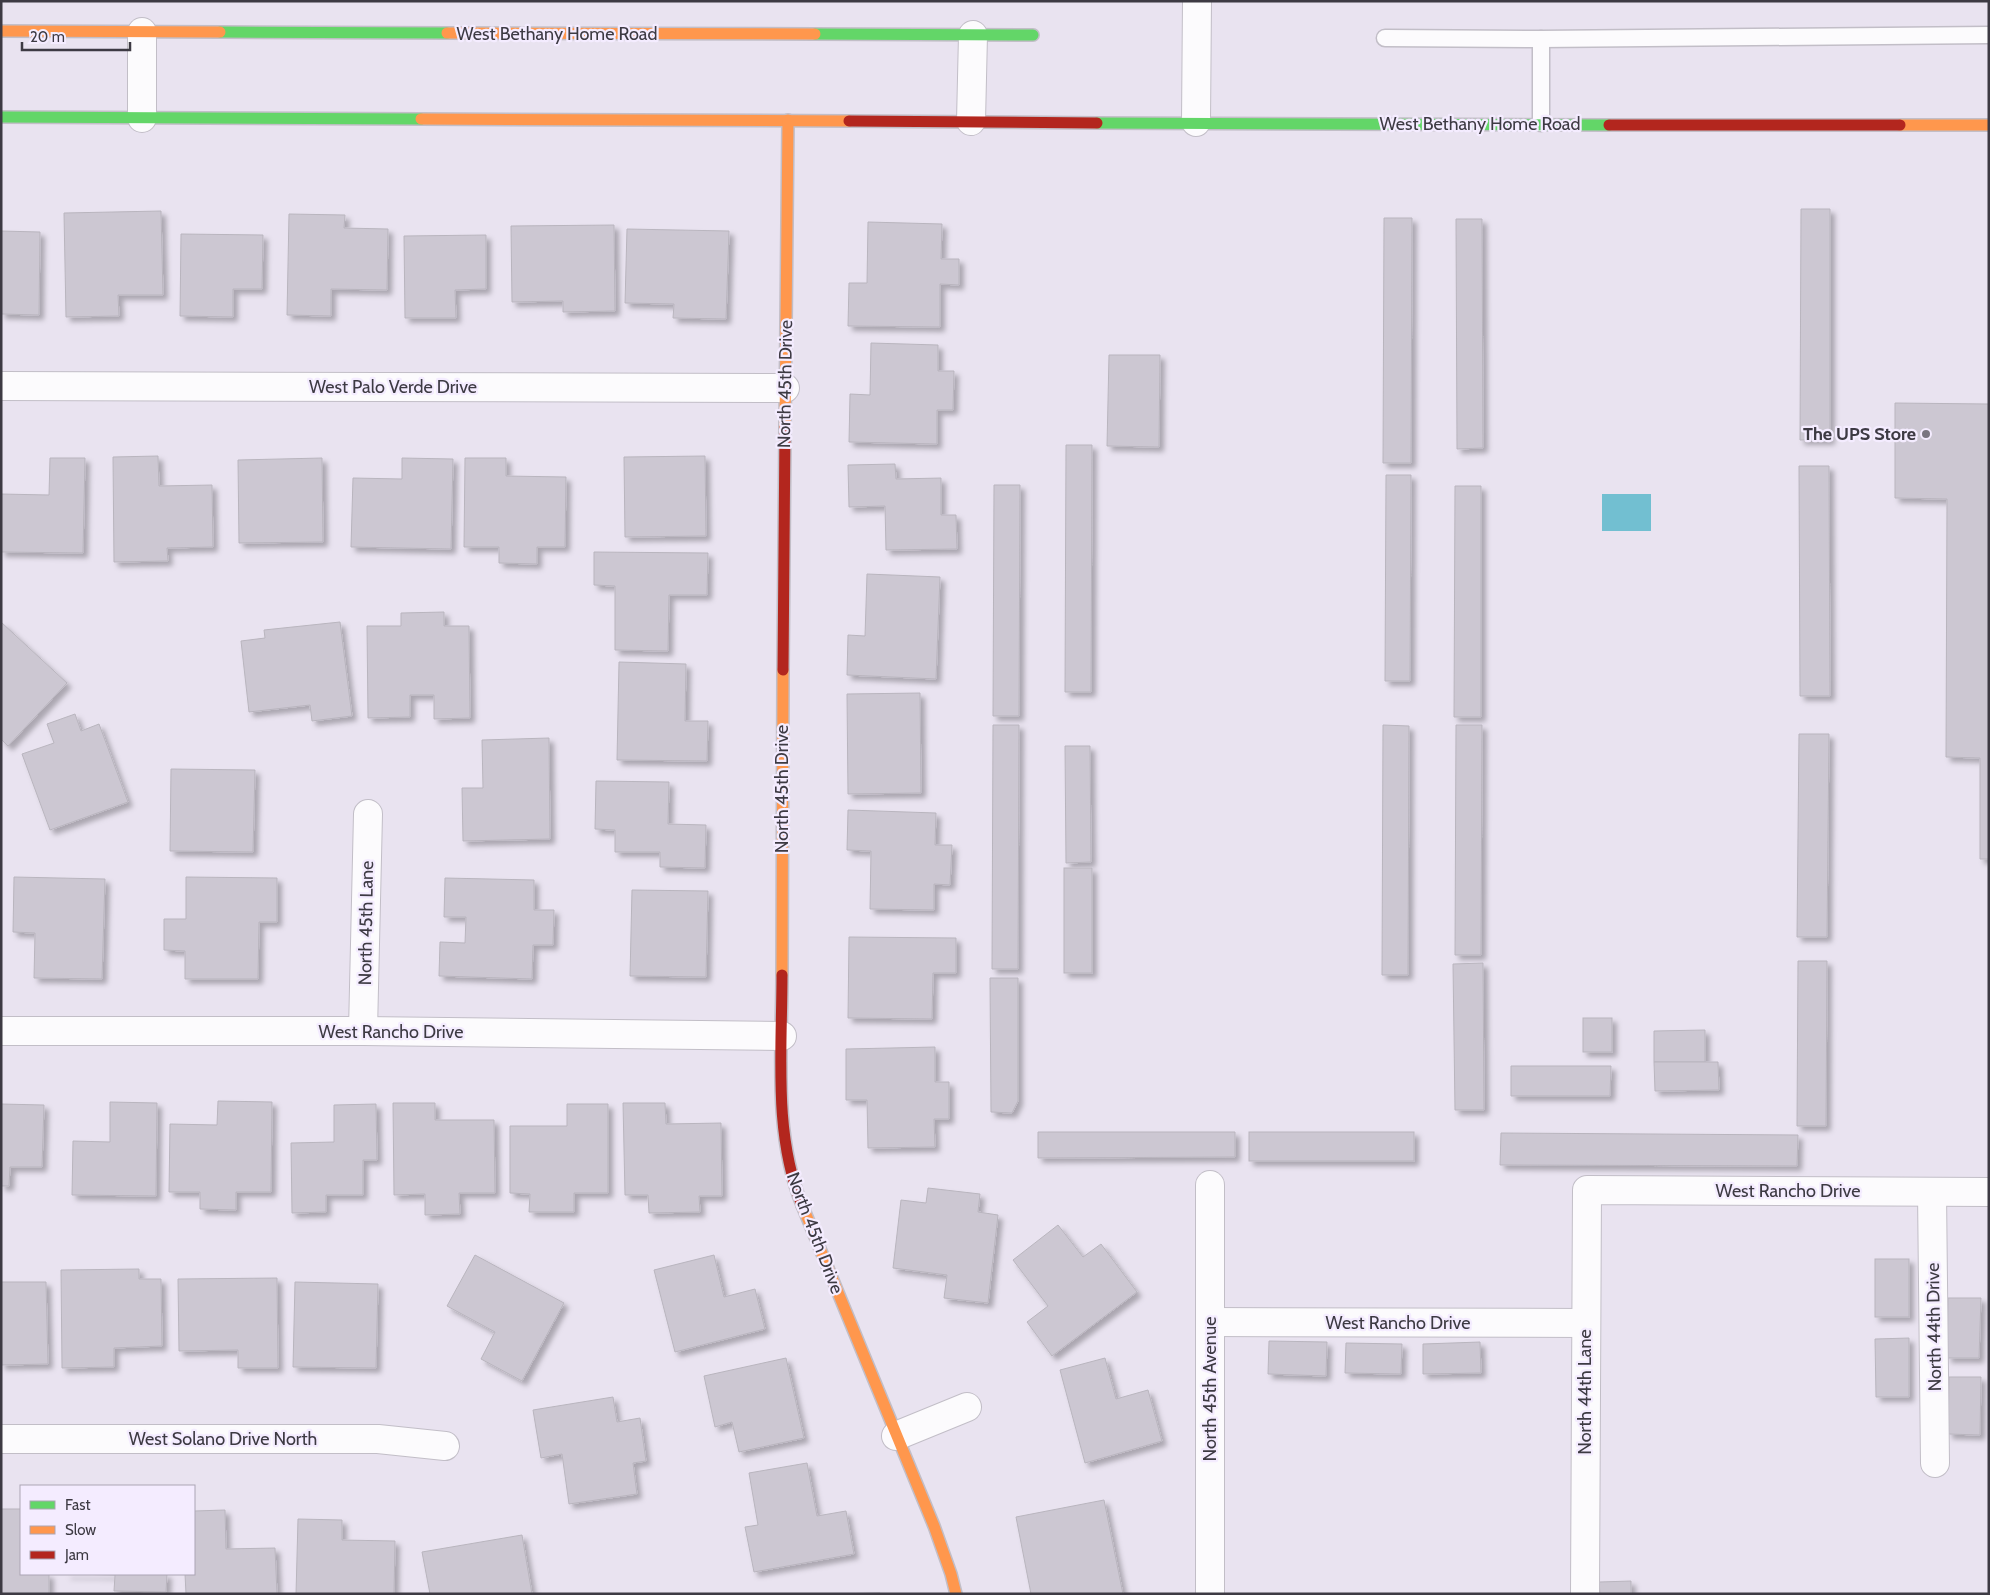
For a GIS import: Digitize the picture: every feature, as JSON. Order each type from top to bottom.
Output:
[{"type":"street","points":[[1196,122],[1197,1]]},
{"type":"street","name":"West Bethany Home Road","points":[[1,31],[1033,36]]},
{"type":"street","points":[[142,32],[142,118]]},
{"type":"street","points":[[971,122],[973,36]]},
{"type":"street","name":"West Bethany Home Road","points":[[1,117],[1541,123],[1765,126],[1989,125]]},
{"type":"street","name":"North 45th Drive","points":[[788,120],[782,1036],[782,1115],[785,1149],[792,1183],[934,1526],[956,1594]]},
{"type":"street","name":"West Palo Verde Drive","points":[[1,386],[785,388]]},
{"type":"street","name":"North 45th Lane","points":[[363,1032],[368,814]]},
{"type":"street","name":"West Rancho Drive","points":[[1,1032],[363,1032],[782,1036]]},
{"type":"street","name":"North 45th Avenue","points":[[1210,1184],[1210,1594]]},
{"type":"street","name":"West Rancho Drive","points":[[1586,1190],[1989,1192]]},
{"type":"street","name":"North 44th Lane","points":[[1585,1594],[1586,1190]]},
{"type":"street","name":"North 44th Drive","points":[[1932,1192],[1935,1463]]},
{"type":"street","name":"West Rancho Drive","points":[[1210,1322],[1586,1323]]},
{"type":"street","points":[[896,1436],[967,1407]]},
{"type":"street","name":"West Solano Drive North","points":[[1,1438],[378,1439],[445,1446]]},
{"type":"lane","points":[[1385,38],[1541,39],[1989,35]]},
{"type":"lane","points":[[1541,39],[1541,123]]},
{"type":"water","points":[[1602,494],[1651,494],[1651,531],[1602,531]]},
{"type":"building","points":[[1801,209],[1830,209],[1830,440],[1800,440]]},
{"type":"building","points":[[161,211],[163,295],[118,295],[119,316],[66,317],[64,213]]},
{"type":"building","points":[[289,214],[345,215],[344,228],[388,229],[387,290],[331,289],[331,316],[287,315]]},
{"type":"building","points":[[1384,218],[1412,218],[1411,463],[1383,463]]},
{"type":"building","points":[[1456,219],[1482,219],[1483,448],[1457,449]]},
{"type":"building","points":[[868,222],[942,224],[941,259],[959,259],[959,285],[940,284],[940,327],[848,326],[849,283],[867,283]]},
{"type":"building","points":[[614,225],[615,311],[563,312],[563,301],[512,302],[511,226]]},
{"type":"building","points":[[627,229],[729,231],[726,319],[673,318],[674,304],[625,303]]},
{"type":"building","points":[[1,231],[40,232],[39,315],[1,314]]},
{"type":"building","points":[[181,234],[263,235],[262,289],[233,289],[233,317],[180,316]]},
{"type":"building","points":[[486,235],[486,289],[455,290],[456,318],[405,318],[404,236]]},
{"type":"building","points":[[871,343],[938,345],[938,371],[954,371],[953,410],[937,410],[937,444],[849,442],[850,394],[870,395]]},
{"type":"building","points":[[1109,355],[1160,355],[1159,447],[1107,446]]},
{"type":"building","points":[[1895,403],[1989,404],[1989,859],[1980,859],[1980,758],[1946,757],[1947,499],[1895,498]]},
{"type":"building","points":[[1066,445],[1092,445],[1091,692],[1065,692]]},
{"type":"building","points":[[158,456],[159,486],[212,485],[213,547],[167,548],[168,561],[114,562],[113,457]]},
{"type":"building","points":[[705,456],[706,536],[625,537],[624,457]]},
{"type":"building","points":[[50,458],[85,458],[83,553],[1,552],[1,494],[49,495]]},
{"type":"building","points":[[322,458],[323,542],[239,543],[238,460]]},
{"type":"building","points":[[402,458],[453,459],[451,549],[351,547],[353,478],[402,479]]},
{"type":"building","points":[[465,458],[506,458],[506,476],[566,477],[565,547],[537,547],[537,564],[499,563],[499,547],[464,547]]},
{"type":"building","points":[[895,464],[896,479],[941,478],[941,515],[956,515],[957,549],[886,550],[885,506],[849,507],[848,465]]},
{"type":"building","points":[[1799,466],[1829,466],[1830,696],[1800,696]]},
{"type":"building","points":[[1386,475],[1411,475],[1410,681],[1385,681]]},
{"type":"building","points":[[994,485],[1020,485],[1019,716],[993,716]]},
{"type":"building","points":[[1455,486],[1481,486],[1481,717],[1454,717]]},
{"type":"building","points":[[594,552],[708,553],[707,595],[669,595],[668,651],[615,650],[615,586],[594,585]]},
{"type":"building","points":[[867,574],[940,577],[936,679],[847,675],[848,635],[865,636]]},
{"type":"building","points":[[444,612],[444,626],[469,626],[470,718],[434,719],[434,695],[410,695],[410,717],[368,718],[367,626],[401,626],[401,613]]},
{"type":"building","points":[[1,622],[67,683],[8,746],[1,739]]},
{"type":"building","points":[[340,622],[352,716],[312,721],[310,705],[249,712],[241,641],[265,638],[264,630]]},
{"type":"building","points":[[619,662],[686,664],[685,721],[708,721],[707,761],[617,760]]},
{"type":"building","points":[[920,693],[921,793],[848,794],[847,694]]},
{"type":"building","points":[[75,714],[81,731],[99,724],[128,802],[50,830],[22,754],[54,743],[47,724]]},
{"type":"building","points":[[993,725],[1019,725],[1018,969],[992,969]]},
{"type":"building","points":[[1383,725],[1409,726],[1408,975],[1382,975]]},
{"type":"building","points":[[1456,725],[1482,725],[1481,955],[1455,955]]},
{"type":"building","points":[[1799,734],[1829,734],[1827,937],[1797,937]]},
{"type":"building","points":[[549,738],[550,839],[463,841],[462,788],[483,788],[482,740]]},
{"type":"building","points":[[1065,746],[1090,746],[1091,862],[1066,863]]},
{"type":"building","points":[[171,769],[255,770],[253,852],[170,851]]},
{"type":"building","points":[[596,781],[669,782],[668,824],[706,825],[705,868],[660,867],[660,852],[615,852],[615,830],[595,829]]},
{"type":"building","points":[[848,810],[936,813],[935,845],[952,845],[950,885],[934,884],[934,910],[870,909],[871,851],[847,850]]},
{"type":"building","points":[[1064,868],[1092,868],[1092,973],[1064,973]]},
{"type":"building","points":[[14,877],[105,879],[102,979],[34,978],[35,933],[13,932]]},
{"type":"building","points":[[186,877],[277,878],[277,922],[259,922],[258,979],[185,979],[185,951],[164,950],[164,919],[186,919]]},
{"type":"building","points":[[445,878],[534,880],[534,910],[554,910],[553,945],[533,945],[532,979],[439,976],[440,942],[465,943],[466,917],[444,917]]},
{"type":"building","points":[[632,890],[708,891],[706,977],[630,976]]},
{"type":"building","points":[[849,937],[956,938],[956,973],[933,973],[932,1019],[848,1018]]},
{"type":"building","points":[[1798,961],[1827,961],[1826,1126],[1797,1126]]},
{"type":"building","points":[[1483,963],[1484,1110],[1455,1110],[1453,964]]},
{"type":"building","points":[[990,978],[1018,978],[1018,1101],[1012,1113],[991,1112]]},
{"type":"building","points":[[1583,1018],[1612,1018],[1612,1052],[1583,1052]]},
{"type":"building","points":[[1705,1030],[1705,1062],[1654,1062],[1654,1031]]},
{"type":"building","points":[[935,1047],[935,1082],[949,1082],[949,1119],[934,1119],[935,1147],[868,1148],[867,1100],[846,1100],[846,1049]]},
{"type":"building","points":[[1654,1062],[1718,1062],[1719,1090],[1655,1091]]},
{"type":"building","points":[[1511,1066],[1611,1066],[1610,1096],[1511,1096]]},
{"type":"building","points":[[218,1101],[272,1102],[271,1192],[236,1192],[236,1210],[200,1209],[200,1192],[169,1192],[170,1124],[217,1125]]},
{"type":"building","points":[[110,1102],[157,1103],[156,1196],[72,1195],[73,1141],[110,1142]]},
{"type":"building","points":[[393,1103],[435,1103],[435,1120],[494,1120],[495,1193],[459,1193],[460,1214],[425,1215],[425,1194],[394,1195]]},
{"type":"building","points":[[623,1103],[665,1103],[666,1124],[721,1123],[722,1196],[699,1196],[700,1212],[649,1213],[648,1195],[625,1195]]},
{"type":"building","points":[[1,1104],[44,1105],[42,1167],[10,1167],[9,1186],[1,1186]]},
{"type":"building","points":[[376,1104],[377,1160],[363,1160],[363,1195],[326,1195],[326,1212],[292,1213],[291,1143],[334,1142],[334,1105]]},
{"type":"building","points":[[567,1104],[608,1104],[608,1193],[574,1193],[574,1212],[529,1212],[530,1194],[510,1193],[510,1126],[567,1126]]},
{"type":"building","points":[[1038,1132],[1235,1132],[1235,1157],[1038,1158]]},
{"type":"building","points":[[1249,1132],[1414,1132],[1414,1161],[1249,1161]]},
{"type":"building","points":[[1501,1133],[1798,1135],[1797,1166],[1500,1165]]},
{"type":"building","points":[[928,1188],[980,1194],[978,1212],[998,1215],[988,1303],[944,1298],[947,1275],[893,1268],[901,1200],[926,1203]]},
{"type":"building","points":[[1058,1225],[1083,1257],[1101,1244],[1137,1292],[1052,1356],[1027,1322],[1048,1306],[1013,1260]]},
{"type":"building","points":[[475,1255],[564,1303],[522,1381],[481,1359],[495,1332],[447,1306]]},
{"type":"building","points":[[714,1255],[724,1297],[755,1289],[765,1329],[675,1352],[654,1270]]},
{"type":"building","points":[[1875,1259],[1909,1259],[1909,1317],[1875,1317]]},
{"type":"building","points":[[139,1269],[139,1279],[161,1279],[162,1346],[114,1348],[114,1367],[62,1368],[61,1270]]},
{"type":"building","points":[[277,1278],[278,1368],[238,1368],[238,1350],[179,1351],[178,1279]]},
{"type":"building","points":[[1,1282],[46,1282],[48,1364],[1,1365]]},
{"type":"building","points":[[295,1282],[378,1284],[376,1368],[293,1367]]},
{"type":"building","points":[[1948,1298],[1981,1298],[1979,1358],[1947,1358]]},
{"type":"building","points":[[1909,1338],[1909,1397],[1876,1397],[1875,1339]]},
{"type":"building","points":[[1269,1341],[1327,1342],[1326,1376],[1268,1374]]},
{"type":"building","points":[[1480,1342],[1481,1373],[1423,1374],[1423,1344]]},
{"type":"building","points":[[1346,1343],[1402,1344],[1401,1374],[1345,1373]]},
{"type":"building","points":[[786,1358],[804,1438],[739,1452],[732,1422],[715,1427],[704,1376]]},
{"type":"building","points":[[1105,1358],[1116,1399],[1148,1390],[1162,1441],[1085,1463],[1060,1370]]},
{"type":"building","points":[[1949,1377],[1981,1377],[1980,1435],[1948,1434]]},
{"type":"building","points":[[613,1397],[617,1422],[640,1418],[646,1461],[633,1463],[637,1494],[569,1504],[562,1454],[541,1458],[533,1410]]},
{"type":"building","points":[[807,1463],[817,1516],[846,1511],[854,1554],[754,1572],[745,1527],[758,1525],[749,1473]]},
{"type":"building","points":[[1104,1500],[1123,1594],[1031,1594],[1016,1517]]},
{"type":"building","points":[[1,1509],[20,1509],[20,1575],[49,1575],[49,1594],[1,1594]]},
{"type":"building","points":[[225,1510],[226,1549],[275,1548],[277,1594],[186,1594],[185,1575],[195,1575],[195,1511]]},
{"type":"building","points":[[298,1519],[342,1520],[342,1540],[395,1541],[394,1594],[296,1594]]},
{"type":"building","points":[[522,1535],[532,1594],[430,1594],[422,1552]]},
{"type":"building","points":[[115,1575],[167,1575],[166,1592],[114,1591]]},
{"type":"building","points":[[1631,1581],[1631,1594],[1600,1594],[1599,1582]]},
{"type":"building","points":[[880,1593],[880,1594],[830,1594]]},
{"type":"traffic: fast","points":[[220,32],[447,33]]},
{"type":"traffic: fast","points":[[815,34],[1033,35]]},
{"type":"traffic: fast","points":[[1,117],[421,119]]},
{"type":"traffic: fast","points":[[1097,123],[1609,125]]},
{"type":"traffic: slow","points":[[1,31],[220,32]]},
{"type":"traffic: slow","points":[[447,33],[815,34]]},
{"type":"traffic: slow","points":[[421,119],[849,121]]},
{"type":"traffic: slow","points":[[785,428],[788,120]]},
{"type":"traffic: slow","points":[[1900,125],[1989,125]]},
{"type":"traffic: slow","points":[[782,975],[783,670]]},
{"type":"traffic: slow","points":[[802,1205],[934,1526],[956,1594]]},
{"type":"traffic: jam","points":[[849,121],[1097,123]]},
{"type":"traffic: jam","points":[[1609,125],[1900,125]]},
{"type":"traffic: jam","points":[[783,670],[785,428]]},
{"type":"traffic: jam","points":[[782,975],[781,1092],[783,1121],[793,1178],[802,1205]]},
{"type":"place","name":"The UPS Store","points":[[1926,434]]}]
